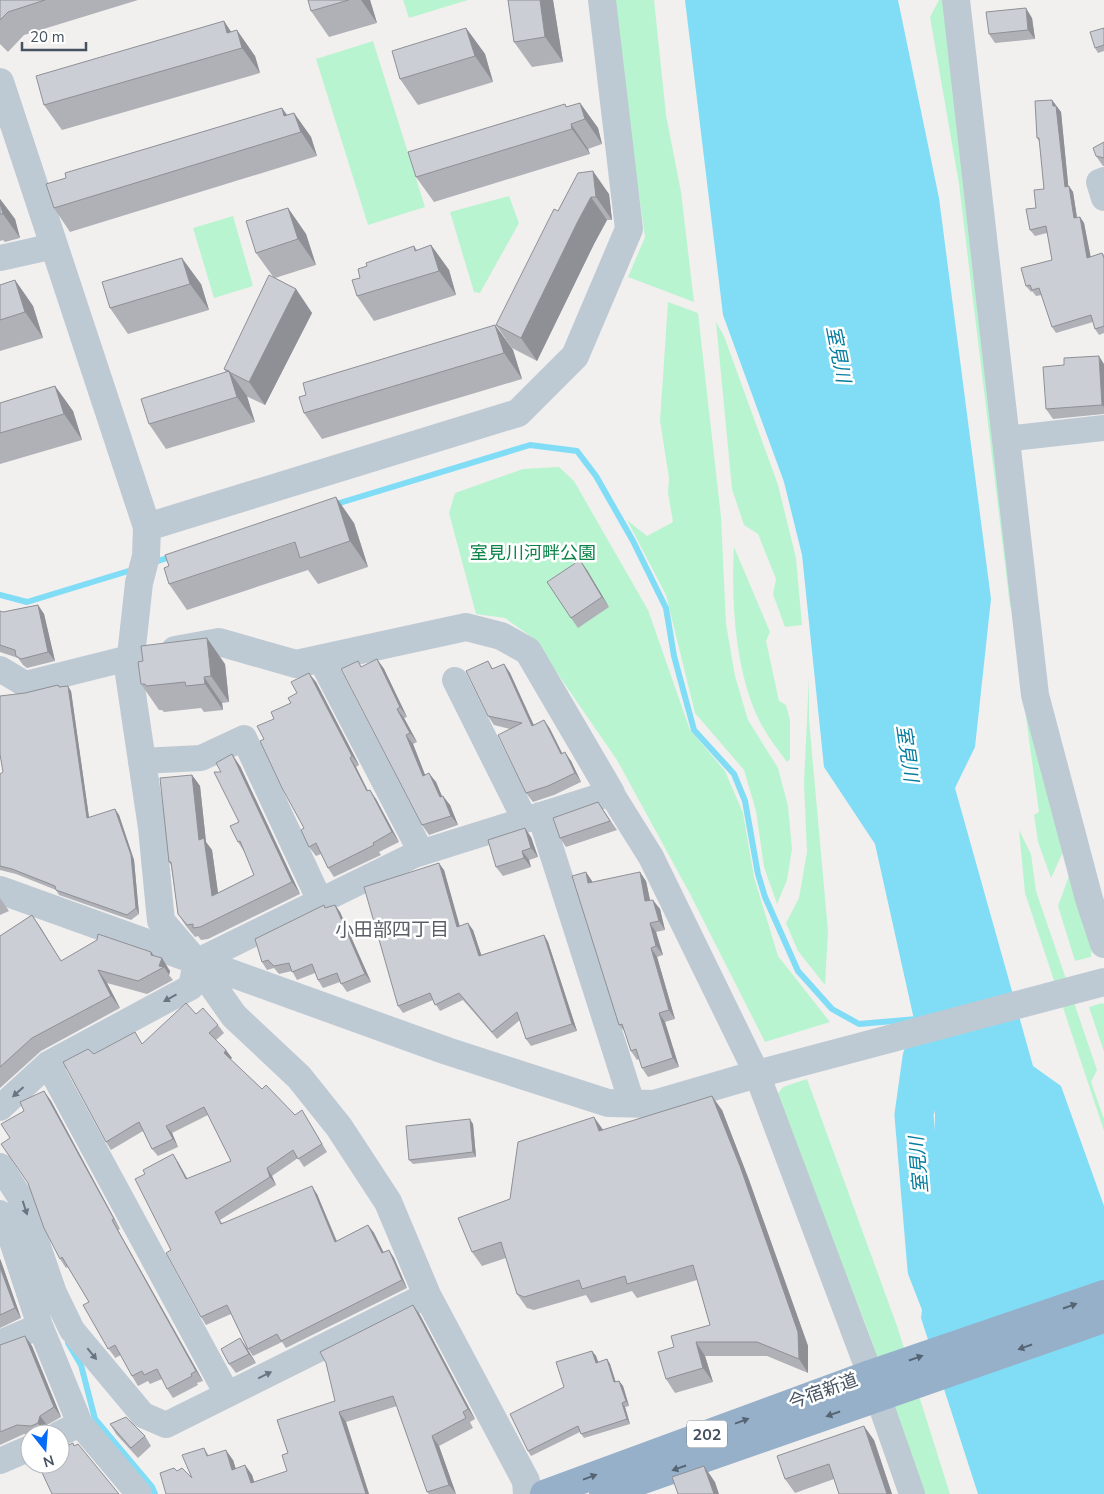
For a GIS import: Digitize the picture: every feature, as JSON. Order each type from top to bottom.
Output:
[{"type":"highway","name":"今宿新道","points":[[603,1494],[1104,1294]]},
{"type":"highway","name":"今宿新道","points":[[544,1494],[875,1386],[1104,1320]]},
{"type":"street","points":[[148,527],[518,413],[575,356],[629,229],[602,0]]},
{"type":"street","points":[[956,0],[1035,695],[1089,899],[1104,944]]},
{"type":"street","points":[[0,82],[148,527],[146,556],[139,583],[129,658],[129,674],[152,828],[161,921],[196,962],[234,1016],[299,1077],[339,1128],[388,1202],[427,1295],[526,1481],[527,1494]]},
{"type":"street","points":[[1104,180],[1099,182],[1104,198]]},
{"type":"street","points":[[0,258],[54,246]]},
{"type":"street","points":[[1005,439],[1104,428]]},
{"type":"street","points":[[0,669],[25,684],[129,658],[219,642],[296,664],[466,626],[501,636],[528,651],[651,857],[756,1074],[875,1386],[912,1494]]},
{"type":"street","points":[[320,658],[422,852]]},
{"type":"street","points":[[455,680],[532,818],[632,1103]]},
{"type":"street","points":[[141,761],[200,758],[244,738],[320,901]]},
{"type":"street","points":[[196,962],[422,852],[611,792]]},
{"type":"street","points":[[0,890],[447,1051],[608,1103],[654,1104],[756,1074],[1104,982]]},
{"type":"street","points":[[0,1108],[48,1064],[190,987],[196,962]]},
{"type":"street","points":[[48,1064],[227,1394]]},
{"type":"street","points":[[0,1166],[22,1200],[54,1293],[72,1330],[143,1415],[166,1425],[427,1295]]},
{"type":"street","points":[[2,1223],[40,1326],[69,1424]]},
{"type":"street","points":[[0,1343],[40,1326]]},
{"type":"street","points":[[70,1429],[139,1494]]},
{"type":"street","points":[[0,1461],[20,1452]]},
{"type":"green space","points":[[403,0],[468,0],[409,18]]},
{"type":"green space","points":[[611,0],[654,0],[666,115],[681,192],[694,302],[628,277],[645,237]]},
{"type":"green space","points":[[939,0],[948,0],[1019,622],[1010,606],[959,184],[930,17]]},
{"type":"green space","points":[[373,41],[425,207],[368,225],[316,59]]},
{"type":"green space","points":[[509,196],[519,223],[480,293],[474,292],[450,212]]},
{"type":"green space","points":[[233,216],[253,286],[214,298],[193,228]]},
{"type":"green space","points":[[668,302],[698,313],[721,517],[726,624],[735,676],[748,720],[778,768],[788,806],[792,849],[787,880],[777,904],[764,867],[756,811],[744,770],[695,713],[666,595],[627,520],[647,536],[673,522],[668,493],[669,478],[660,421]]},
{"type":"green space","points":[[716,322],[724,336],[778,485],[796,558],[802,625],[785,627],[773,594],[776,579],[758,534],[744,525],[732,489]]},
{"type":"green space","name":"室見川河畔公園","points":[[559,467],[574,481],[648,610],[690,730],[725,771],[743,813],[754,877],[778,956],[830,1022],[765,1042],[689,892],[617,760],[533,638],[505,618],[476,614],[449,513],[455,493],[523,469]]},
{"type":"green space","points":[[734,547],[770,632],[766,641],[779,701],[786,705],[790,720],[790,759],[787,762],[761,724],[745,683],[734,614]]},
{"type":"green space","points":[[809,677],[809,720],[828,931],[825,985],[798,951],[786,923],[799,898],[807,852],[804,783]]},
{"type":"green space","points":[[1021,681],[1063,852],[1051,878],[1038,842],[1034,815],[1039,812]]},
{"type":"green space","points":[[1019,830],[1031,854],[1036,891],[1097,1070],[1091,1082],[1104,1119],[1104,1131],[1025,893]]},
{"type":"green space","points":[[1070,873],[1092,944],[1091,957],[1075,961],[1058,906]]},
{"type":"green space","points":[[1104,1004],[1104,1052],[1089,1007]]},
{"type":"green space","points":[[807,1079],[897,1326],[950,1494],[924,1494],[868,1331],[777,1095],[783,1087]]},
{"type":"water","points":[[685,0],[898,0],[939,198],[991,599],[975,747],[955,788],[1033,1066],[1061,1086],[1104,1206],[1104,1494],[978,1494],[921,1318],[934,1213],[935,1114],[875,844],[824,767],[802,555],[784,482],[723,315]]},
{"type":"building","points":[[0,0],[45,0],[8,12],[0,20]]},
{"type":"building","points":[[308,0],[349,0],[311,11]]},
{"type":"building","points":[[508,0],[540,0],[545,37],[514,42]]},
{"type":"building","points":[[1026,8],[1028,30],[989,34],[986,12]]},
{"type":"building","points":[[224,21],[227,33],[237,30],[242,48],[44,105],[36,76]]},
{"type":"building","points":[[466,28],[475,56],[400,79],[392,51]]},
{"type":"building","points":[[1104,28],[1104,45],[1095,48],[1090,32]]},
{"type":"building","points":[[1052,100],[1053,106],[1056,106],[1065,187],[1069,186],[1074,218],[1080,217],[1087,258],[1102,253],[1104,258],[1104,326],[1095,329],[1091,315],[1052,327],[1039,288],[1032,290],[1030,285],[1026,286],[1021,268],[1052,260],[1046,226],[1030,230],[1026,209],[1036,208],[1034,190],[1044,189],[1039,138],[1037,138],[1035,101]]},
{"type":"building","points":[[580,103],[585,119],[571,124],[572,129],[416,177],[408,152],[565,104],[566,107]]},
{"type":"building","points":[[282,108],[284,116],[294,113],[301,132],[54,208],[46,184],[66,178],[65,173]]},
{"type":"building","points":[[1104,142],[1104,158],[1096,156],[1093,148]]},
{"type":"building","points":[[593,171],[596,197],[591,197],[578,221],[521,338],[496,325],[554,209],[558,211],[578,173]]},
{"type":"building","points":[[0,203],[3,214],[0,214]]},
{"type":"building","points":[[288,208],[298,239],[256,253],[246,221]]},
{"type":"building","points":[[431,245],[439,271],[357,296],[352,280],[360,278],[358,269],[367,266],[366,263],[414,246],[415,251]]},
{"type":"building","points":[[182,258],[190,284],[110,308],[102,282]]},
{"type":"building","points":[[269,275],[296,289],[249,382],[224,369]]},
{"type":"building","points":[[15,280],[25,312],[0,320],[0,285]]},
{"type":"building","points":[[495,325],[504,353],[304,413],[299,397],[306,395],[303,383]]},
{"type":"building","points":[[1099,356],[1102,405],[1046,409],[1043,367],[1064,365],[1064,358]]},
{"type":"building","points":[[229,371],[237,397],[149,424],[141,399]]},
{"type":"building","points":[[55,386],[64,414],[0,433],[0,403]]},
{"type":"building","points":[[336,497],[350,541],[300,558],[295,542],[169,584],[164,568],[169,566],[165,555]]},
{"type":"building","points":[[580,560],[602,597],[571,618],[547,582]]},
{"type":"building","points":[[38,605],[48,652],[21,659],[16,656],[15,650],[0,645],[0,611]]},
{"type":"building","points":[[207,638],[211,676],[204,677],[205,684],[186,686],[185,682],[146,686],[141,684],[138,662],[143,661],[141,646]]},
{"type":"building","points":[[377,659],[400,707],[397,709],[410,733],[406,735],[423,776],[429,773],[440,797],[443,796],[451,816],[422,825],[341,669],[358,661],[361,667]]},
{"type":"building","points":[[488,661],[492,669],[504,664],[532,726],[544,720],[561,754],[565,752],[575,773],[548,786],[526,793],[498,735],[522,723],[488,716],[466,671]]},
{"type":"building","points":[[309,673],[352,756],[350,758],[367,791],[370,790],[392,832],[373,843],[374,845],[328,868],[316,843],[309,847],[301,830],[304,828],[282,788],[260,741],[264,739],[257,726],[274,719],[271,712],[291,703],[288,698],[297,693],[291,682]]},
{"type":"building","points":[[58,685],[59,687],[68,686],[87,818],[115,809],[131,855],[136,908],[127,915],[56,890],[55,886],[0,866],[0,774],[3,772],[0,754],[0,696],[25,693]]},
{"type":"building","points":[[232,754],[292,882],[200,927],[193,928],[193,924],[187,925],[178,914],[171,862],[169,862],[160,778],[192,775],[199,840],[204,838],[212,896],[254,875],[240,841],[238,842],[230,826],[239,822],[214,772],[221,772],[216,763]]},
{"type":"building","points":[[598,802],[610,821],[560,838],[553,818]]},
{"type":"building","points":[[525,828],[531,848],[522,851],[524,858],[496,867],[488,840]]},
{"type":"building","points":[[439,863],[457,927],[468,923],[479,956],[544,935],[572,1024],[526,1039],[517,1012],[492,1032],[459,993],[435,1005],[430,993],[398,1006],[364,887]]},
{"type":"building","points":[[586,872],[588,883],[640,872],[645,901],[653,900],[659,921],[650,923],[656,946],[651,948],[669,1010],[659,1013],[673,1058],[642,1068],[636,1049],[631,1051],[622,1024],[619,1025],[572,876]]},
{"type":"building","points":[[324,905],[325,908],[335,905],[365,974],[341,984],[337,973],[318,980],[312,964],[292,972],[289,963],[274,966],[268,960],[262,962],[255,939]]},
{"type":"building","points":[[32,915],[61,961],[97,940],[98,934],[151,952],[151,955],[162,958],[159,966],[164,967],[138,981],[98,970],[111,996],[32,1038],[0,1067],[0,936]]},
{"type":"building","points":[[186,1003],[196,1014],[203,1008],[218,1025],[209,1033],[226,1050],[224,1053],[262,1089],[266,1085],[295,1115],[302,1110],[322,1144],[298,1159],[293,1150],[267,1168],[270,1177],[215,1212],[221,1224],[312,1186],[335,1242],[368,1225],[382,1253],[389,1250],[402,1280],[281,1341],[277,1334],[248,1349],[227,1305],[201,1317],[166,1253],[171,1250],[135,1179],[145,1174],[143,1170],[173,1154],[186,1179],[231,1161],[204,1107],[166,1126],[173,1139],[152,1149],[139,1122],[106,1142],[63,1062],[88,1049],[94,1054],[135,1032],[142,1044]]},
{"type":"building","points":[[44,1091],[114,1219],[112,1220],[196,1371],[191,1374],[192,1376],[167,1389],[157,1369],[144,1375],[142,1371],[132,1376],[115,1345],[108,1349],[83,1305],[89,1302],[62,1257],[60,1259],[44,1228],[28,1183],[1,1144],[10,1138],[1,1124],[24,1111],[20,1102]]},
{"type":"building","points":[[712,1096],[740,1166],[798,1332],[799,1359],[757,1342],[696,1342],[703,1368],[666,1379],[658,1352],[674,1347],[671,1336],[710,1325],[693,1265],[627,1284],[625,1276],[582,1289],[579,1280],[524,1297],[517,1294],[501,1242],[472,1252],[458,1218],[510,1199],[518,1142],[594,1117],[599,1131]]},
{"type":"building","points":[[470,1119],[473,1152],[409,1160],[406,1126]]},
{"type":"building","points":[[0,1267],[15,1308],[0,1315]]},
{"type":"building","points":[[413,1305],[468,1409],[463,1412],[466,1418],[432,1436],[449,1485],[427,1492],[393,1396],[339,1412],[366,1494],[166,1494],[160,1473],[174,1468],[177,1471],[182,1468],[192,1478],[182,1455],[204,1448],[207,1456],[226,1450],[232,1470],[245,1465],[251,1483],[287,1471],[282,1455],[288,1453],[277,1420],[335,1401],[326,1363],[320,1352]]},
{"type":"building","points":[[25,1336],[54,1407],[40,1416],[38,1423],[20,1424],[0,1432],[0,1345]]},
{"type":"building","points":[[240,1338],[249,1354],[229,1364],[221,1349]]},
{"type":"building","points":[[592,1351],[596,1363],[607,1359],[614,1382],[619,1381],[626,1401],[622,1403],[627,1419],[581,1434],[578,1426],[528,1451],[510,1414],[564,1387],[556,1362]]},
{"type":"building","points":[[126,1417],[145,1436],[131,1448],[110,1424]]},
{"type":"building","points":[[864,1426],[887,1494],[839,1494],[829,1464],[785,1479],[777,1456]]},
{"type":"building","points":[[73,1443],[74,1446],[78,1444],[119,1494],[52,1494],[43,1474],[70,1474],[70,1444]]},
{"type":"building","points":[[704,1466],[714,1494],[678,1494],[672,1477]]},
{"type":"waterway","points":[[333,505],[530,445],[577,451],[596,476],[633,541],[666,608],[674,656],[694,730],[734,774],[745,801],[758,874],[765,897],[798,971],[832,1009],[859,1024],[917,1019]]},
{"type":"waterway","points":[[152,563],[173,556]]},
{"type":"waterway","points":[[0,595],[27,602],[135,569]]},
{"type":"waterway","name":"室見川","points":[[942,1009],[943,1016],[922,1058],[914,1115],[927,1269],[946,1318]]},
{"type":"waterway","points":[[68,1343],[81,1365],[95,1419],[152,1487],[155,1494]]},
{"type":"district","name":"小田部四丁目","points":[[392,929]]}]
